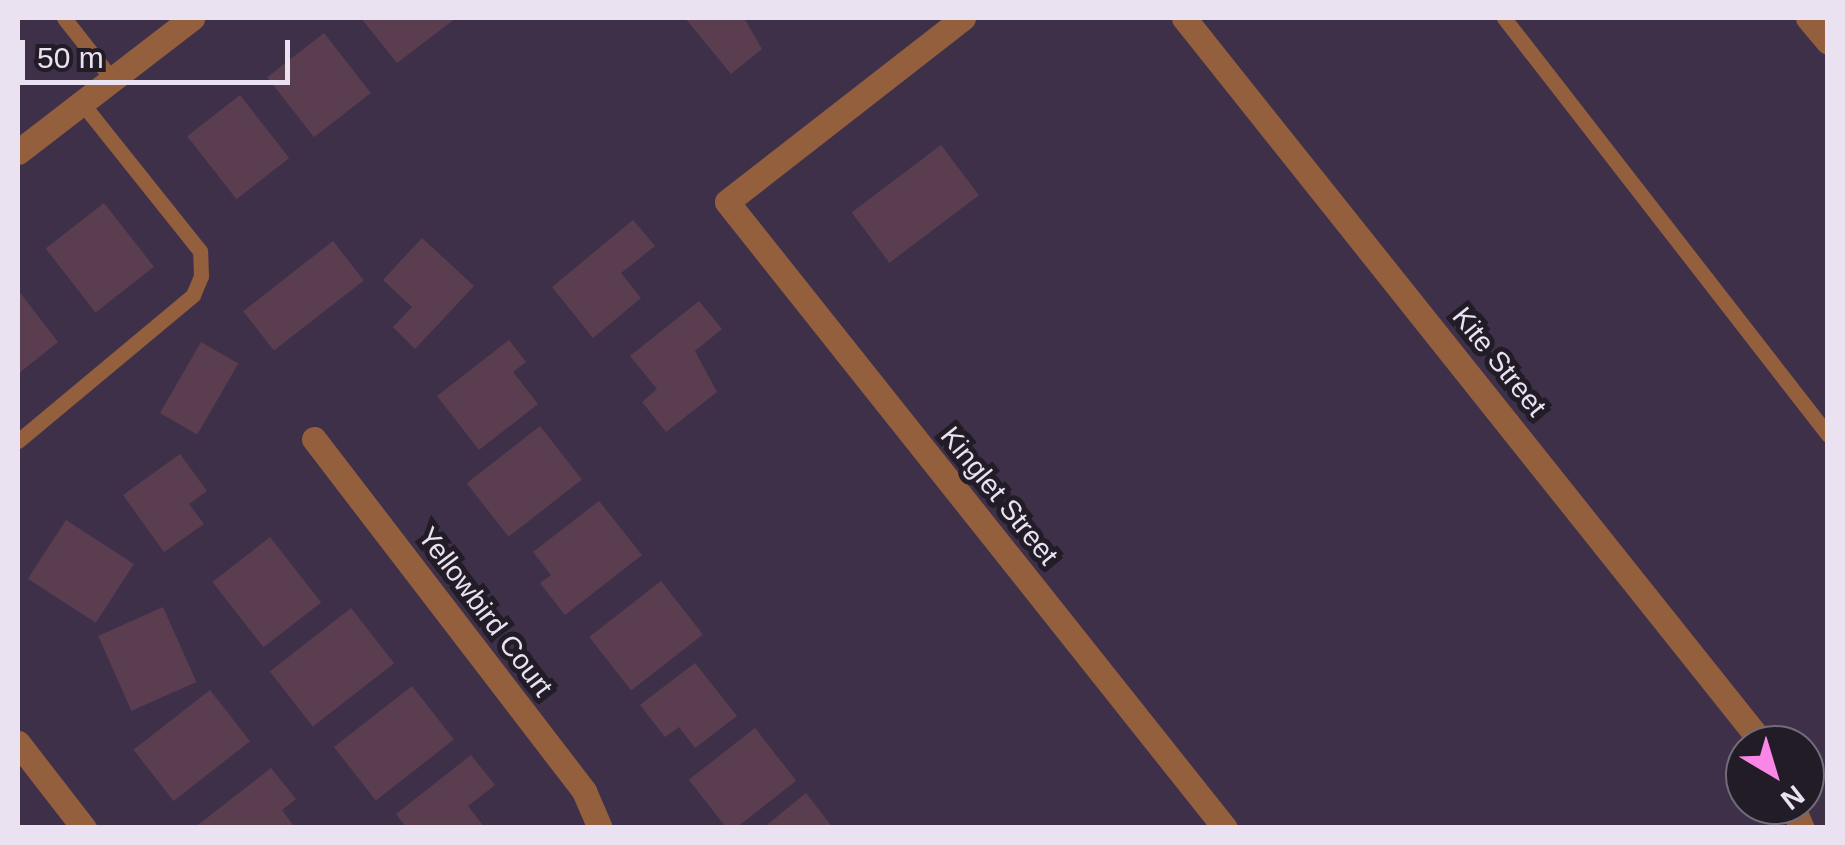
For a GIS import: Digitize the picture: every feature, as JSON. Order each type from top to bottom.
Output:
[{"type":"street","points":[[18,152],[192,18]]},
{"type":"street","name":"Kinglet Street","points":[[963,18],[727,202],[1225,828]]},
{"type":"street","name":"Kite Street","points":[[1184,18],[1748,725]]},
{"type":"street","name":"Yellowbird Court","points":[[314,438],[584,791],[600,828]]},
{"type":"street","points":[[18,744],[84,828]]},
{"type":"lane","points":[[64,18],[112,79]]},
{"type":"lane","points":[[1504,18],[1828,435]]},
{"type":"lane","points":[[18,442],[193,295],[200,276],[200,251],[82,103]]},
{"type":"building","points":[[361,18],[456,18],[397,63]]},
{"type":"building","points":[[685,18],[744,18],[762,49],[731,74]]},
{"type":"building","points":[[324,33],[371,93],[314,137],[267,77]]},
{"type":"building","points":[[240,95],[289,158],[236,199],[187,136]]},
{"type":"building","points":[[941,145],[979,195],[889,263],[852,212]]},
{"type":"building","points":[[104,203],[154,267],[96,312],[46,249]]},
{"type":"building","points":[[633,220],[655,246],[621,273],[641,298],[593,338],[552,287]]},
{"type":"building","points":[[422,238],[474,286],[415,349],[393,327],[412,307],[383,280]]},
{"type":"building","points":[[333,241],[364,280],[274,351],[243,311]]},
{"type":"building","points":[[18,290],[58,342],[18,374]]},
{"type":"building","points":[[699,301],[722,329],[695,351],[717,392],[666,432],[642,402],[657,389],[630,356]]},
{"type":"building","points":[[509,340],[526,362],[513,372],[538,404],[479,450],[437,396]]},
{"type":"building","points":[[201,342],[238,364],[197,435],[160,413]]},
{"type":"building","points":[[540,426],[582,480],[509,537],[467,483]]},
{"type":"building","points":[[180,454],[207,491],[189,504],[204,524],[164,552],[123,495]]},
{"type":"building","points":[[599,501],[642,555],[565,615],[540,583],[551,575],[533,552]]},
{"type":"building","points":[[66,520],[134,564],[96,623],[28,579]]},
{"type":"building","points":[[270,537],[321,602],[264,647],[212,582]]},
{"type":"building","points":[[661,581],[703,635],[631,691],[589,637]]},
{"type":"building","points":[[163,607],[196,682],[131,711],[98,636]]},
{"type":"building","points":[[351,608],[394,663],[313,727],[270,671]]},
{"type":"building","points":[[695,663],[737,716],[695,748],[679,727],[665,737],[640,705]]},
{"type":"building","points":[[412,686],[454,740],[376,801],[334,747]]},
{"type":"building","points":[[210,690],[250,741],[174,801],[134,750]]},
{"type":"building","points":[[755,728],[796,781],[736,828],[727,828],[689,780]]},
{"type":"building","points":[[471,755],[495,785],[468,806],[485,828],[407,828],[396,814]]},
{"type":"building","points":[[271,768],[296,799],[282,810],[295,828],[194,828]]},
{"type":"building","points":[[806,793],[833,828],[763,828]]}]
